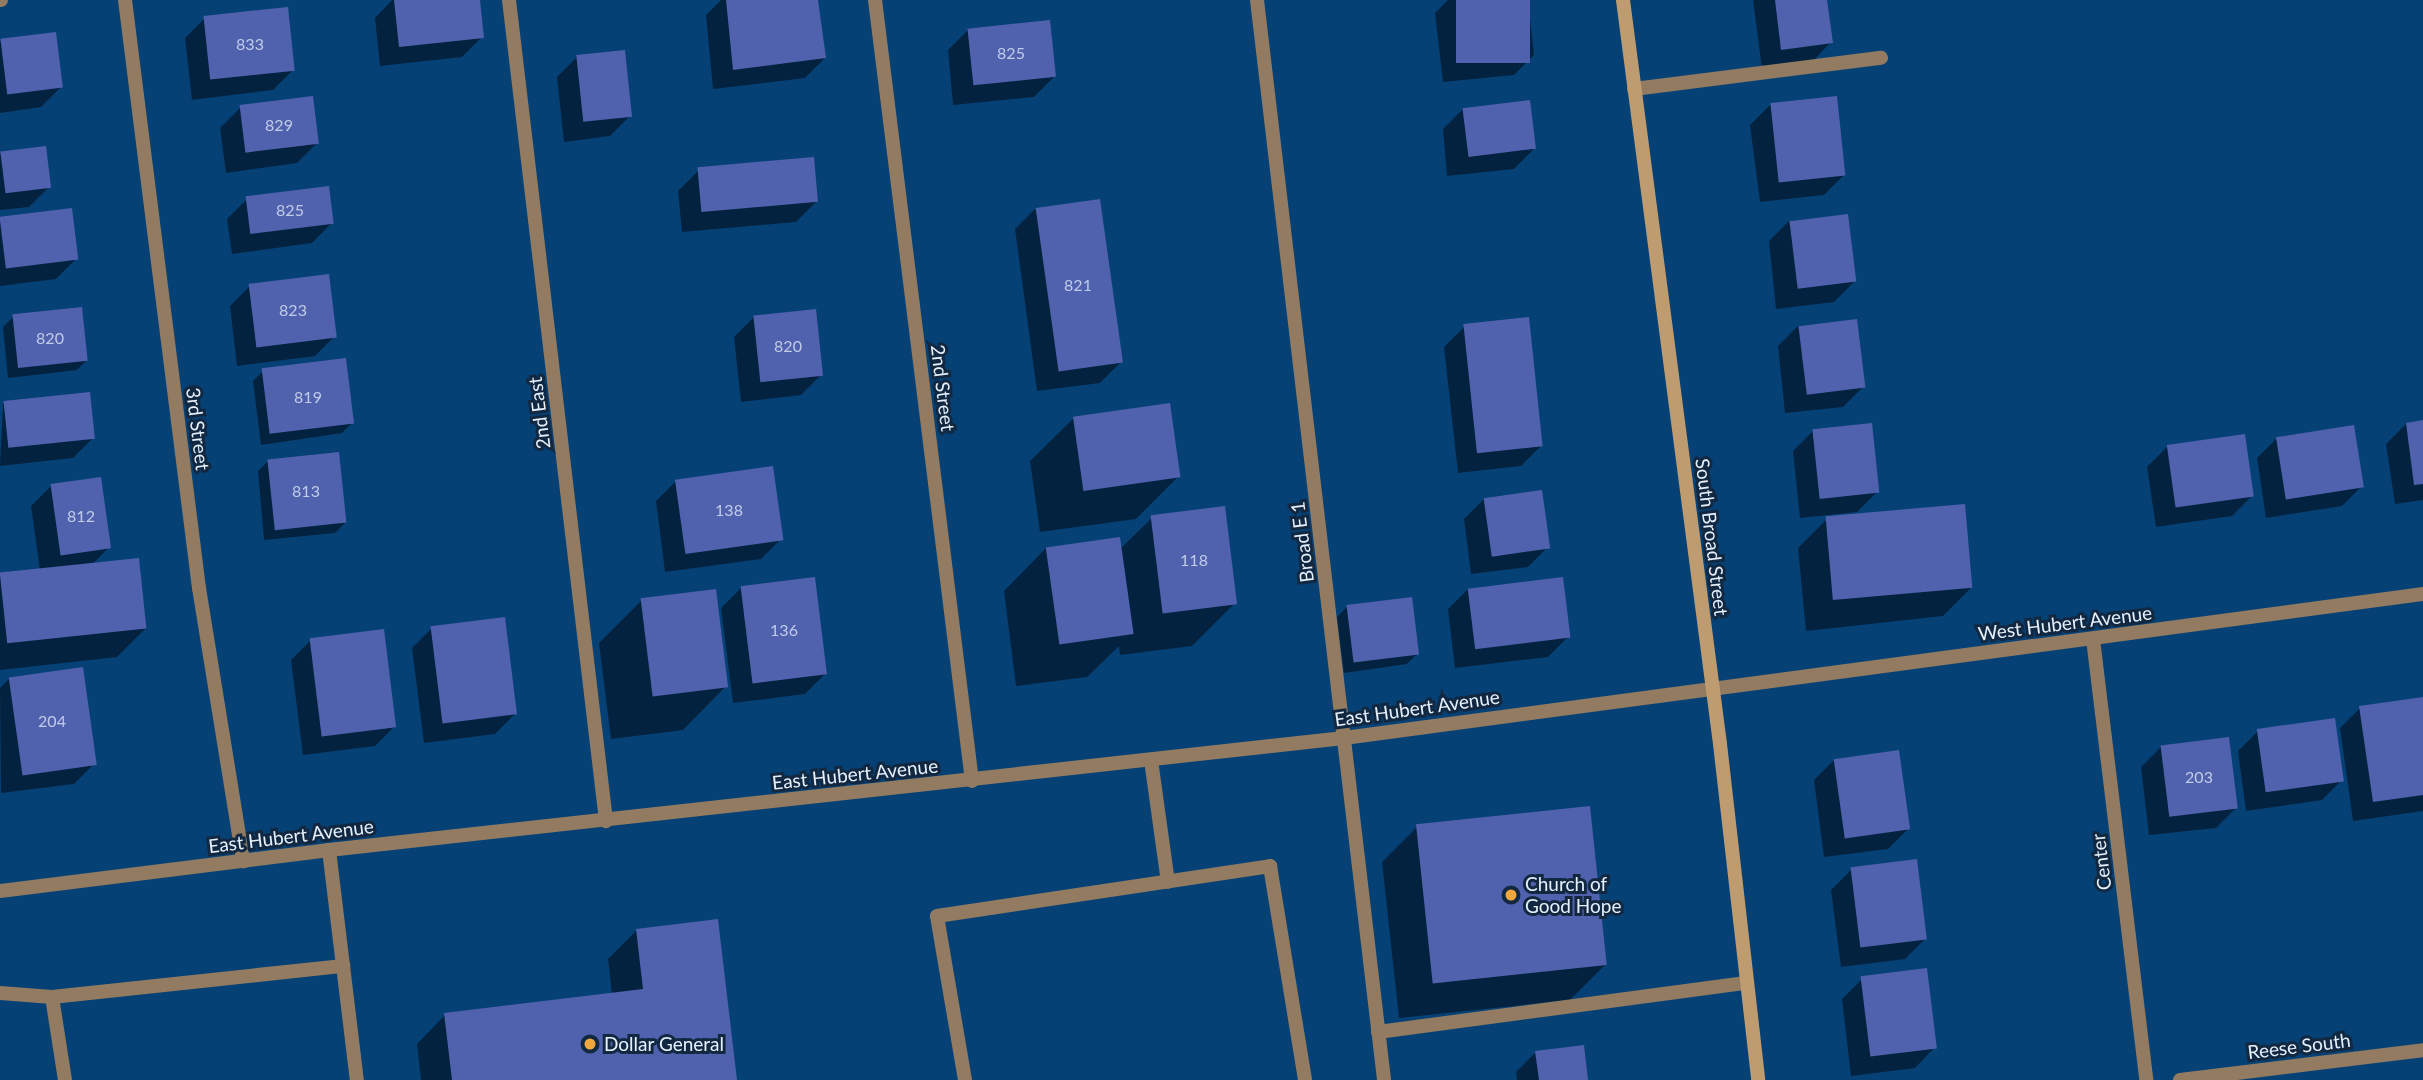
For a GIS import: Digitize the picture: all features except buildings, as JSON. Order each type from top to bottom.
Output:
[{"type":"street","name":"3rd Street","points":[[125,0],[199,588],[243,861]]},
{"type":"street","name":"2nd East","points":[[509,0],[606,821]]},
{"type":"street","name":"2nd Street","points":[[876,0],[972,781]]},
{"type":"street","name":"Broad E 1","points":[[1257,0],[1384,1080]]},
{"type":"street","name":"South Broad Street","points":[[1623,0],[1713,688],[1759,1080]]},
{"type":"street","points":[[1634,89],[1881,58]]},
{"type":"street","name":"West Hubert Avenue","points":[[1713,688],[2423,594]]},
{"type":"street","name":"Center","points":[[2093,639],[2147,1080]]},
{"type":"street","name":"East Hubert Avenue","points":[[0,891],[329,850],[1344,738],[1713,688]]},
{"type":"street","points":[[1151,760],[1168,882]]},
{"type":"street","points":[[329,850],[357,1080]]},
{"type":"street","points":[[965,1080],[937,916],[1270,866],[1305,1080]]},
{"type":"street","points":[[0,993],[52,996],[343,966]]},
{"type":"street","points":[[1378,1032],[1746,983]]},
{"type":"street","points":[[52,996],[65,1080]]},
{"type":"street","name":"Reese South","points":[[2180,1080],[2423,1050]]},
{"type":"place","name":"Church of Good Hope","points":[[1511,895]]},
{"type":"place","name":"Dollar General","points":[[590,1044]]}]
